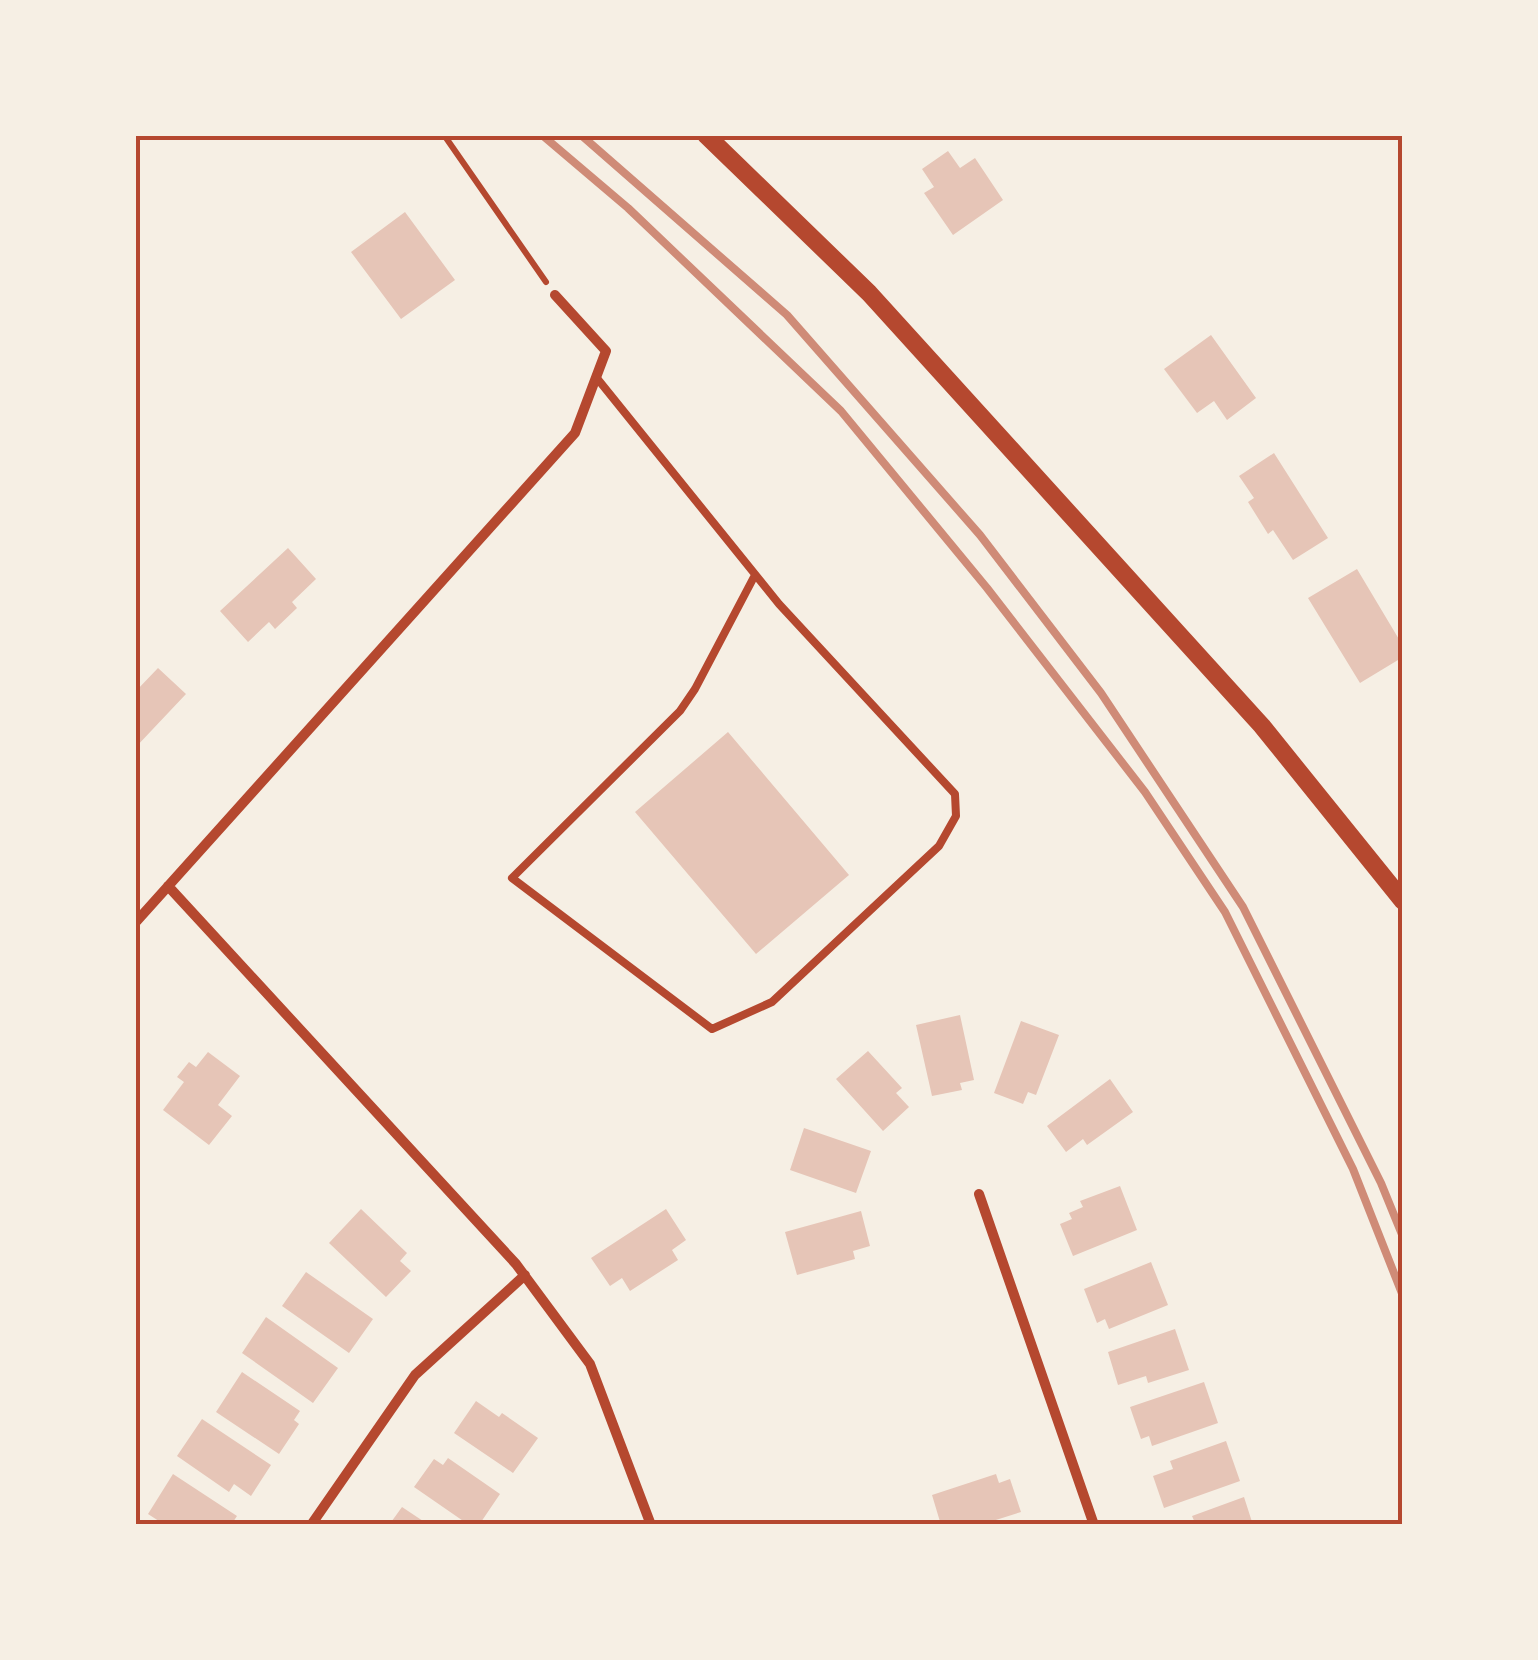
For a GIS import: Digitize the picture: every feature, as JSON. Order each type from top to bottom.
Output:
[{"type":"street","points":[[706,135],[870,293],[1262,726],[1403,901]]},
{"type":"street","points":[[135,922],[576,434],[606,351],[555,295]]},
{"type":"street","points":[[168,886],[525,1276],[590,1364],[651,1525]]},
{"type":"street","points":[[979,1194],[1094,1525]]},
{"type":"street","points":[[312,1525],[415,1375],[525,1276]]},
{"type":"lane","points":[[596,377],[755,575],[956,794],[956,816],[938,846],[772,1002],[712,1029],[512,878],[680,711],[755,575]]},
{"type":"path","points":[[444,135],[555,295]]},
{"type":"building","points":[[948,151],[960,168],[975,158],[1003,200],[953,235],[924,193],[934,187],[922,169]]},
{"type":"building","points":[[405,212],[455,280],[401,319],[351,252]]},
{"type":"building","points":[[1211,335],[1256,398],[1227,420],[1214,401],[1197,413],[1164,369]]},
{"type":"building","points":[[1274,453],[1328,538],[1293,560],[1273,530],[1268,534],[1248,502],[1254,498],[1239,476]]},
{"type":"building","points":[[288,548],[316,579],[292,602],[297,608],[275,629],[269,622],[248,642],[220,611]]},
{"type":"building","points":[[1357,569],[1403,646],[1403,657],[1360,683],[1308,598]]},
{"type":"building","points":[[158,668],[186,694],[135,748],[135,692]]},
{"type":"building","points":[[728,732],[849,875],[756,954],[635,812]]},
{"type":"building","points":[[960,1015],[974,1080],[960,1083],[962,1090],[932,1096],[916,1025]]},
{"type":"building","points":[[1021,1021],[1059,1035],[1036,1095],[1028,1092],[1023,1104],[994,1093]]},
{"type":"building","points":[[868,1051],[902,1088],[896,1093],[909,1107],[883,1131],[836,1079]]},
{"type":"building","points":[[208,1052],[240,1076],[218,1105],[232,1116],[209,1145],[163,1110],[184,1082],[177,1077],[189,1062],[196,1067]]},
{"type":"building","points":[[1110,1079],[1133,1112],[1087,1145],[1083,1139],[1066,1152],[1047,1126]]},
{"type":"building","points":[[804,1128],[871,1151],[856,1193],[790,1170]]},
{"type":"building","points":[[1120,1186],[1137,1230],[1073,1256],[1060,1224],[1072,1219],[1069,1213],[1083,1207],[1080,1201]]},
{"type":"building","points":[[361,1209],[407,1253],[400,1261],[411,1271],[386,1297],[329,1243]]},
{"type":"building","points":[[666,1209],[686,1240],[672,1250],[678,1260],[630,1291],[622,1278],[610,1286],[591,1258]]},
{"type":"building","points":[[861,1211],[870,1246],[853,1251],[855,1259],[797,1275],[785,1232]]},
{"type":"building","points":[[1151,1262],[1168,1305],[1109,1329],[1105,1319],[1097,1323],[1084,1289]]},
{"type":"building","points":[[306,1272],[373,1319],[349,1353],[282,1306]]},
{"type":"building","points":[[266,1317],[338,1368],[313,1403],[242,1353]]},
{"type":"building","points":[[1175,1329],[1189,1370],[1148,1383],[1146,1376],[1118,1385],[1108,1352]]},
{"type":"building","points":[[242,1372],[300,1411],[294,1420],[299,1424],[279,1454],[216,1412]]},
{"type":"building","points":[[1204,1382],[1218,1423],[1152,1446],[1149,1436],[1141,1439],[1130,1407]]},
{"type":"building","points":[[476,1401],[499,1417],[502,1413],[538,1438],[513,1473],[454,1433]]},
{"type":"building","points":[[202,1419],[271,1465],[251,1496],[234,1484],[229,1492],[177,1456]]},
{"type":"building","points":[[1226,1441],[1240,1481],[1164,1508],[1153,1476],[1173,1469],[1170,1461]]},
{"type":"building","points":[[448,1458],[500,1494],[479,1525],[469,1525],[414,1487],[434,1459],[443,1465]]},
{"type":"building","points":[[173,1474],[237,1516],[231,1525],[165,1525],[148,1514]]},
{"type":"building","points":[[996,1474],[999,1483],[1010,1479],[1021,1512],[980,1525],[941,1525],[932,1495]]},
{"type":"building","points":[[1244,1497],[1253,1525],[1196,1525],[1192,1516]]},
{"type":"building","points":[[402,1507],[429,1525],[389,1525]]},
{"type":"railway","points":[[542,135],[628,208],[841,411],[987,588],[1145,792],[1225,912],[1353,1169],[1403,1296]]},
{"type":"railway","points":[[581,135],[787,315],[980,535],[1101,693],[1243,907],[1381,1183],[1403,1237]]}]
